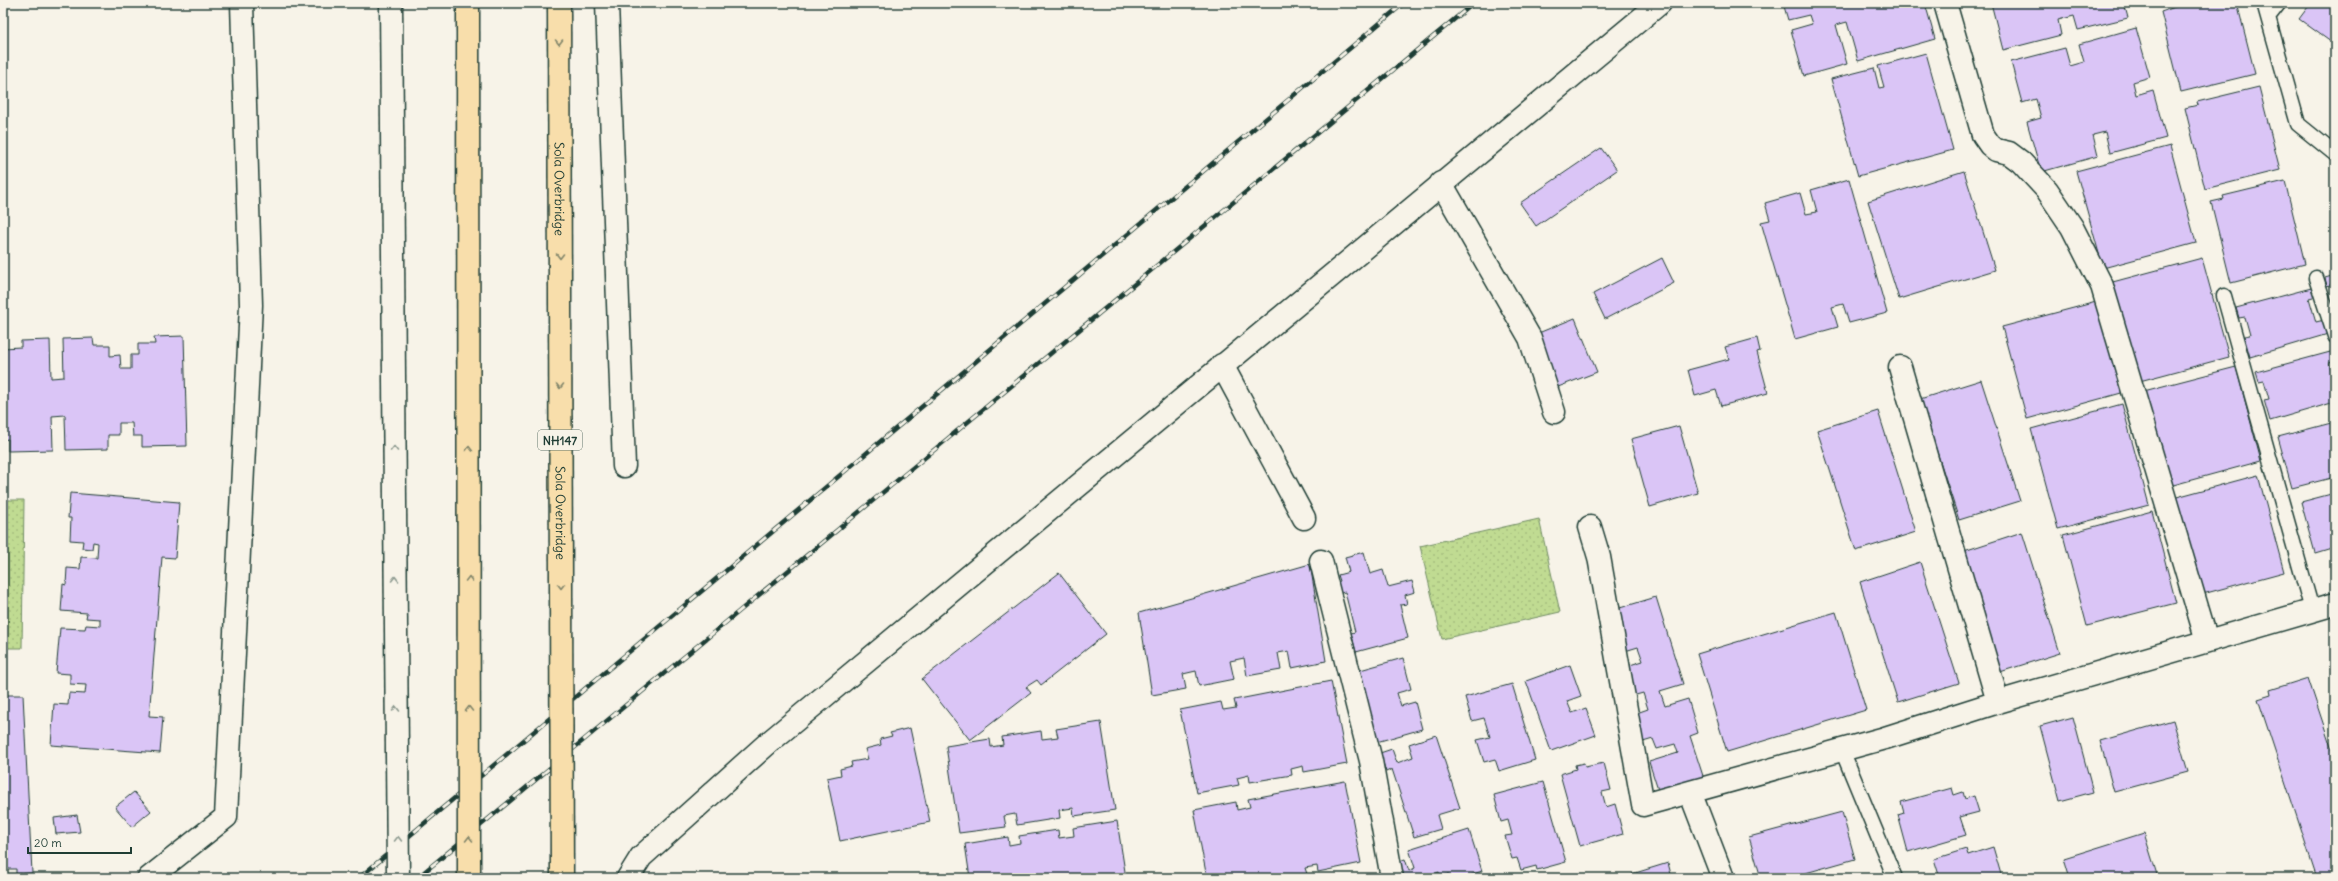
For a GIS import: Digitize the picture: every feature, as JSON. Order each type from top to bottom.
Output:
[{"type":"highway","points":[[468,3],[470,878]]},
{"type":"highway","name":"Sola Overbridge","points":[[559,3],[562,878]]},
{"type":"street","points":[[149,878],[226,816],[252,305],[242,3]]},
{"type":"street","points":[[391,3],[398,878]]},
{"type":"street","points":[[607,3],[624,466]]},
{"type":"street","points":[[628,878],[642,857],[767,744],[1441,183],[1660,3]]},
{"type":"street","points":[[1945,3],[1983,135],[1993,148],[2009,154],[2021,162],[2048,190],[2072,226],[2102,286],[2207,641]]},
{"type":"street","points":[[1441,183],[1530,338],[1554,412]]},
{"type":"street","points":[[1222,365],[1304,518]]},
{"type":"street","points":[[1900,367],[1998,702]]},
{"type":"street","points":[[1590,527],[1600,557],[1643,805],[1842,750],[1998,702],[2335,604]]},
{"type":"street","points":[[1321,561],[1371,761],[1392,878]]},
{"type":"street","points":[[1690,792],[1722,878]]},
{"type":"lane","points":[[2279,3],[2266,10],[2298,124],[2335,154]]},
{"type":"lane","points":[[2316,278],[2335,336]]},
{"type":"lane","points":[[2224,296],[2312,610]]},
{"type":"lane","points":[[1842,750],[1895,878]]},
{"type":"green space","points":[[3,500],[24,500],[22,648],[3,648]]},
{"type":"green space","points":[[1539,519],[1560,612],[1442,639],[1420,546]]},
{"type":"building","points":[[1783,3],[1925,3],[1935,39],[1858,61],[1847,22],[1836,25],[1847,64],[1804,76],[1791,30],[1812,24],[1809,15],[1788,20]]},
{"type":"building","points":[[1991,3],[2124,3],[2128,18],[2078,30],[2074,16],[2058,20],[2061,35],[2003,50]]},
{"type":"building","points":[[2186,3],[2237,3],[2255,74],[2181,92],[2161,12]]},
{"type":"building","points":[[2311,3],[2335,3],[2335,45],[2299,19]]},
{"type":"building","points":[[2136,28],[2150,77],[2133,82],[2136,95],[2153,90],[2166,138],[2110,153],[2105,132],[2093,135],[2098,156],[2041,172],[2027,122],[2041,118],[2036,99],[2022,103],[2011,62],[2065,48],[2070,66],[2084,62],[2079,44]]},
{"type":"building","points":[[1926,53],[1953,150],[1858,176],[1831,79],[1874,68],[1879,88],[1884,87],[1878,66]]},
{"type":"building","points":[[2259,87],[2280,170],[2205,189],[2185,108],[2198,105],[2197,102]]},
{"type":"building","points":[[2170,146],[2196,243],[2103,268],[2076,171]]},
{"type":"building","points":[[1601,148],[1617,170],[1536,226],[1520,203]]},
{"type":"building","points":[[1964,171],[1995,270],[1899,299],[1868,201]]},
{"type":"building","points":[[1849,179],[1887,313],[1849,323],[1843,304],[1832,307],[1838,327],[1795,339],[1761,222],[1770,220],[1765,203],[1800,193],[1806,214],[1817,212],[1811,190]]},
{"type":"building","points":[[2285,181],[2305,264],[2231,283],[2211,202],[2224,199],[2223,196]]},
{"type":"building","points":[[1662,258],[1674,283],[1605,319],[1593,294]]},
{"type":"building","points":[[2202,258],[2229,357],[2136,382],[2109,283]]},
{"type":"building","points":[[2335,275],[2335,293],[2333,284],[2327,286],[2325,278]]},
{"type":"building","points":[[2315,287],[2317,296],[2309,298],[2316,322],[2324,320],[2328,334],[2250,357],[2244,336],[2250,335],[2245,317],[2239,318],[2236,308]]},
{"type":"building","points":[[2100,301],[2125,392],[2027,419],[2002,327]]},
{"type":"building","points":[[1575,318],[1597,372],[1558,387],[1536,334]]},
{"type":"building","points":[[184,336],[187,446],[142,447],[142,436],[133,436],[132,423],[119,423],[119,435],[108,435],[108,449],[66,450],[65,415],[52,416],[53,450],[8,451],[8,439],[3,440],[3,348],[21,347],[21,341],[50,340],[51,378],[64,377],[63,339],[93,338],[94,345],[110,345],[110,356],[120,355],[121,369],[131,369],[131,355],[138,355],[138,344],[155,344],[154,337]]},
{"type":"building","points":[[1757,338],[1760,351],[1757,352],[1768,393],[1721,406],[1716,390],[1695,396],[1688,370],[1729,359],[1725,347]]},
{"type":"building","points":[[2334,351],[2335,361],[2329,362],[2335,384],[2335,402],[2270,421],[2264,400],[2269,399],[2264,381],[2259,382],[2256,372]]},
{"type":"building","points":[[2236,367],[2261,461],[2166,487],[2140,392]]},
{"type":"building","points":[[1981,380],[2020,501],[1959,520],[1920,399]]},
{"type":"building","points":[[2122,404],[2149,505],[2058,529],[2031,429]]},
{"type":"building","points":[[1878,411],[1916,532],[1856,551],[1817,430]]},
{"type":"building","points":[[2335,422],[2335,477],[2292,488],[2278,437]]},
{"type":"building","points":[[1679,426],[1698,493],[1650,507],[1631,439]]},
{"type":"building","points":[[2258,475],[2284,572],[2199,595],[2173,498]]},
{"type":"building","points":[[70,493],[179,502],[175,558],[162,557],[149,716],[163,717],[160,753],[51,745],[54,704],[68,705],[69,693],[85,694],[86,685],[70,684],[70,674],[56,673],[60,628],[85,629],[86,625],[100,626],[100,619],[86,618],[87,613],[61,611],[63,584],[66,585],[67,568],[80,569],[81,557],[97,558],[98,543],[93,542],[92,549],[82,548],[83,541],[70,540],[71,518],[68,518]]},
{"type":"building","points":[[2335,493],[2335,547],[2315,553],[2301,502]]},
{"type":"building","points":[[2152,511],[2176,603],[2087,626],[2063,535]]},
{"type":"building","points":[[2022,532],[2060,653],[2000,672],[1961,552]]},
{"type":"building","points":[[1364,552],[1370,574],[1383,570],[1388,587],[1412,581],[1415,592],[1405,595],[1407,604],[1400,605],[1408,638],[1356,652],[1351,633],[1355,632],[1345,592],[1337,594],[1335,583],[1340,581],[1338,575],[1349,572],[1345,557]]},
{"type":"building","points":[[1920,562],[1959,683],[1898,702],[1860,582]]},
{"type":"building","points":[[1310,564],[1326,661],[1292,668],[1289,651],[1278,653],[1281,670],[1247,676],[1244,658],[1230,661],[1234,679],[1199,686],[1196,671],[1183,674],[1186,689],[1152,695],[1139,613]]},
{"type":"building","points":[[1059,573],[1106,634],[1041,685],[1037,680],[1026,687],[1031,693],[970,740],[922,679]]},
{"type":"building","points":[[1656,597],[1683,684],[1660,691],[1665,706],[1688,699],[1698,733],[1690,736],[1704,779],[1659,793],[1649,762],[1678,753],[1675,744],[1657,749],[1653,739],[1643,742],[1634,714],[1648,709],[1643,693],[1629,697],[1620,668],[1643,661],[1638,647],[1612,655],[1610,611]]},
{"type":"building","points":[[1836,612],[1866,710],[1727,752],[1697,654]]},
{"type":"building","points":[[1403,658],[1411,689],[1397,693],[1401,706],[1415,702],[1422,729],[1373,743],[1353,672]]},
{"type":"building","points":[[1570,665],[1581,696],[1567,701],[1572,713],[1586,708],[1596,735],[1551,751],[1526,681]]},
{"type":"building","points":[[2308,678],[2335,759],[2335,878],[2317,878],[2258,699],[2271,695],[2270,690]]},
{"type":"building","points":[[1331,681],[1347,764],[1304,772],[1303,766],[1291,769],[1292,775],[1250,782],[1249,775],[1237,778],[1239,785],[1197,793],[1180,710],[1221,702],[1223,710],[1236,708],[1234,700]]},
{"type":"building","points":[[1512,684],[1535,760],[1499,771],[1495,759],[1484,762],[1477,740],[1490,737],[1484,718],[1472,721],[1465,697]]},
{"type":"building","points":[[5,695],[23,695],[32,873],[16,874],[16,869],[3,869],[3,702],[5,702]]},
{"type":"building","points":[[2073,717],[2093,792],[2060,801],[2040,726]]},
{"type":"building","points":[[2173,720],[2188,772],[2114,792],[2100,741]]},
{"type":"building","points":[[1101,722],[1115,810],[1074,816],[1073,808],[1059,810],[1060,818],[1017,825],[1015,814],[1004,816],[1006,827],[959,833],[946,746],[990,739],[991,747],[1003,745],[1002,737],[1041,731],[1042,739],[1058,737],[1056,729]]},
{"type":"building","points":[[910,728],[930,822],[840,841],[827,778],[841,775],[840,769],[852,766],[851,762],[868,759],[865,749],[881,745],[880,739],[892,736],[890,733]]},
{"type":"building","points":[[1436,735],[1460,808],[1437,815],[1441,829],[1414,837],[1392,769],[1386,772],[1380,753],[1392,749],[1397,763],[1413,757],[1409,744]]},
{"type":"building","points":[[1584,763],[1585,767],[1604,763],[1611,790],[1602,792],[1606,807],[1615,804],[1623,834],[1580,846],[1560,774],[1576,769],[1575,765]]},
{"type":"building","points":[[1345,781],[1361,863],[1318,872],[1317,866],[1305,868],[1307,874],[1288,878],[1264,878],[1263,875],[1251,878],[1207,878],[1194,810],[1236,802],[1237,810],[1250,807],[1248,799]]},
{"type":"building","points":[[1543,782],[1566,862],[1537,870],[1536,866],[1521,870],[1517,858],[1512,859],[1505,836],[1512,835],[1508,820],[1501,822],[1494,795]]},
{"type":"building","points":[[1952,788],[1954,795],[1963,792],[1965,799],[1974,796],[1979,812],[1960,817],[1966,835],[1908,852],[1898,815],[1904,813],[1901,802]]},
{"type":"building","points":[[134,792],[151,811],[132,827],[115,807]]},
{"type":"building","points":[[1842,812],[1855,859],[1788,878],[1761,878],[1749,837]]},
{"type":"building","points":[[77,815],[80,832],[56,834],[54,818]]},
{"type":"building","points":[[1117,821],[1126,878],[970,878],[965,844],[1008,837],[1009,845],[1020,843],[1019,836],[1058,830],[1059,838],[1074,836],[1073,828]]},
{"type":"building","points":[[1469,830],[1482,871],[1468,876],[1469,878],[1450,878],[1449,874],[1440,877],[1439,872],[1425,878],[1397,878],[1392,864],[1405,859],[1409,871],[1415,868],[1409,849]]},
{"type":"building","points":[[2144,833],[2158,878],[2070,878],[2064,858]]},
{"type":"building","points":[[1993,847],[2002,878],[1930,878],[1939,875],[1934,859],[1966,849],[1968,855]]},
{"type":"building","points":[[1668,863],[1672,878],[1633,878],[1632,874]]},
{"type":"railway","points":[[359,878],[1404,3]]},
{"type":"railway","points":[[417,878],[1474,3]]}]
